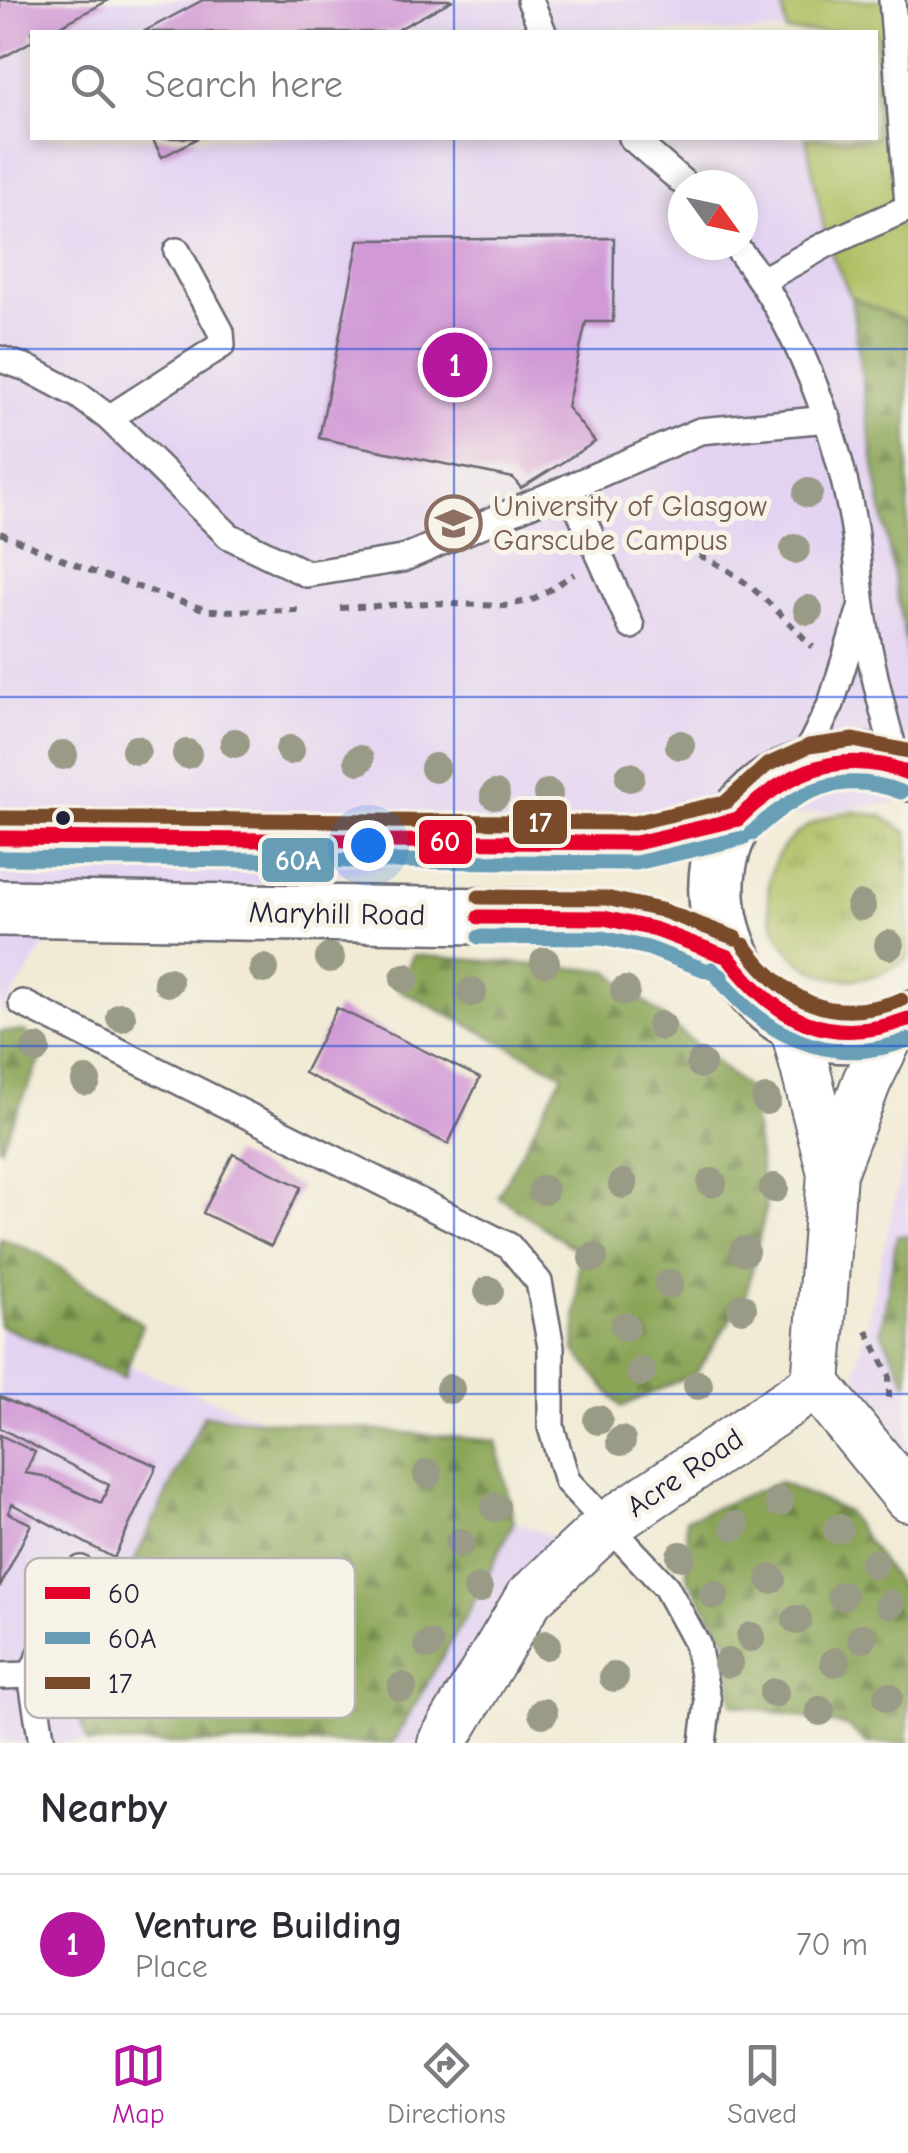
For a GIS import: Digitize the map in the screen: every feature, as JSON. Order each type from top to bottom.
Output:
[{"type":"main road","points":[[901,1023],[860,1033],[826,1031],[793,1021],[756,994],[728,957],[714,911],[718,862],[738,818],[764,791],[798,771],[831,761],[866,760],[904,771]]},
{"type":"main road","points":[[0,838],[636,843],[738,818]]},
{"type":"main road","name":"Maryhill Road","points":[[0,908],[604,918],[654,929],[728,957]]},
{"type":"street","points":[[793,1021],[832,1174]]},
{"type":"street","points":[[901,1023],[867,1081],[832,1174],[816,1384],[908,1497]]},
{"type":"street","name":"Acre Road","points":[[442,1743],[529,1598],[606,1526],[816,1384]]},
{"type":"lane","points":[[530,0],[542,30]]},
{"type":"lane","points":[[763,280],[908,206],[892,0]]},
{"type":"lane","points":[[634,140],[669,170]]},
{"type":"lane","points":[[109,418],[222,345],[222,332],[178,251]]},
{"type":"lane","points":[[747,260],[763,280],[828,419],[854,523],[862,606],[882,710],[904,771]]},
{"type":"lane","points":[[0,359],[27,368],[78,395],[109,418],[229,536],[308,574],[402,559],[700,431],[828,419]]},
{"type":"lane","points":[[569,487],[630,626]]},
{"type":"lane","points":[[798,771],[831,704],[862,606]]},
{"type":"lane","points":[[22,1003],[509,1246],[539,1282],[551,1347],[550,1427],[567,1481],[666,1587],[698,1644],[708,1701],[703,1743]]},
{"type":"lane","points":[[0,1676],[25,1675]]},
{"type":"lane","points":[[38,1718],[42,1743]]},
{"type":"path","points":[[0,533],[91,571],[209,611],[314,610]]},
{"type":"path","points":[[333,608],[429,602],[505,606],[535,599],[599,558],[656,546],[700,555],[747,582],[823,656]]},
{"type":"path","points":[[860,1317],[888,1376],[890,1408]]},
{"type":"shaded area","name":"University of Glasgow Garscube Campus","points":[[0,0],[908,0],[908,801],[68,909],[0,1016]]},
{"type":"shaded area","points":[[908,1141],[908,1483],[855,1376]]},
{"type":"shaded area","points":[[0,1313],[582,1549],[442,1743],[0,1743]]},
{"type":"green space","points":[[781,0],[908,0],[908,322],[851,297],[827,244],[806,140],[878,140],[878,30],[787,30]]},
{"type":"green space","points":[[851,297],[908,322],[908,656],[874,466]]},
{"type":"green space","points":[[853,811],[882,816],[908,833],[908,959],[863,978],[824,975],[794,956],[774,926],[768,891],[778,856],[805,828]]},
{"type":"green space","points":[[413,955],[609,971],[750,1091],[766,1209],[746,1295],[696,1373],[621,1407],[575,1351],[579,1252],[498,1196],[563,1074],[398,989]]},
{"type":"green space","points":[[25,1031],[41,1059],[0,1149],[0,1032]]},
{"type":"green space","points":[[908,1235],[908,1385],[881,1331],[897,1236]]},
{"type":"green space","points":[[0,1238],[38,1253],[142,1324],[124,1378],[0,1326]]},
{"type":"green space","points":[[204,1415],[496,1441],[514,1521],[478,1595],[393,1743],[88,1743],[79,1718],[355,1718],[355,1558],[136,1558]]},
{"type":"green space","points":[[779,1482],[846,1511],[908,1598],[908,1743],[866,1743],[847,1726],[732,1704],[729,1644],[687,1577],[686,1519]]},
{"type":"building","points":[[0,0],[109,0],[53,30],[30,30],[30,42],[0,59]]},
{"type":"building","points":[[203,0],[453,0],[397,30],[147,30]]},
{"type":"building","points":[[153,140],[194,140],[162,157]]},
{"type":"building","points":[[614,238],[613,322],[586,322],[567,407],[595,442],[521,488],[513,478],[319,438],[359,240]]},
{"type":"building","points":[[337,1008],[480,1078],[448,1144],[304,1073]]},
{"type":"building","points":[[233,1154],[301,1187],[271,1246],[203,1213]]},
{"type":"building","points":[[0,1397],[157,1466],[114,1558],[12,1504],[8,1513],[31,1524],[0,1587],[0,1435],[35,1452],[25,1473],[43,1476],[101,1503],[109,1485],[0,1428]]},
{"type":"transit line","name":"17","points":[[0,818],[634,823],[726,802],[767,765],[809,746],[853,740],[908,751]]},
{"type":"transit line","name":"60","points":[[738,819],[776,788],[816,768],[860,762],[908,773]]},
{"type":"transit line","name":"60A","points":[[752,833],[785,806],[820,788],[859,783],[901,792]]},
{"type":"transit line","name":"60","points":[[0,838],[636,843],[738,819]]},
{"type":"transit line","name":"60A","points":[[0,858],[636,863],[743,838]]},
{"type":"transit line","name":"17","points":[[479,897],[606,898],[661,910],[735,938]]},
{"type":"transit line","name":"60","points":[[479,917],[604,918],[654,929],[728,957]]},
{"type":"transit line","name":"60A","points":[[479,937],[602,938],[648,948],[721,976]]},
{"type":"transit line","name":"17","points":[[744,945],[776,981],[812,1004],[853,1010],[901,1000]]},
{"type":"transit line","name":"60","points":[[728,957],[765,998],[807,1023],[854,1031],[908,1019]]},
{"type":"transit line","name":"60A","points":[[712,969],[752,1012],[798,1040],[850,1051],[908,1040]]},
{"type":"place","name":"Venture Building","points":[[455,365]]},
{"type":"place","name":"University of Glasgow Garscube Campus","points":[[454,523]]}]
